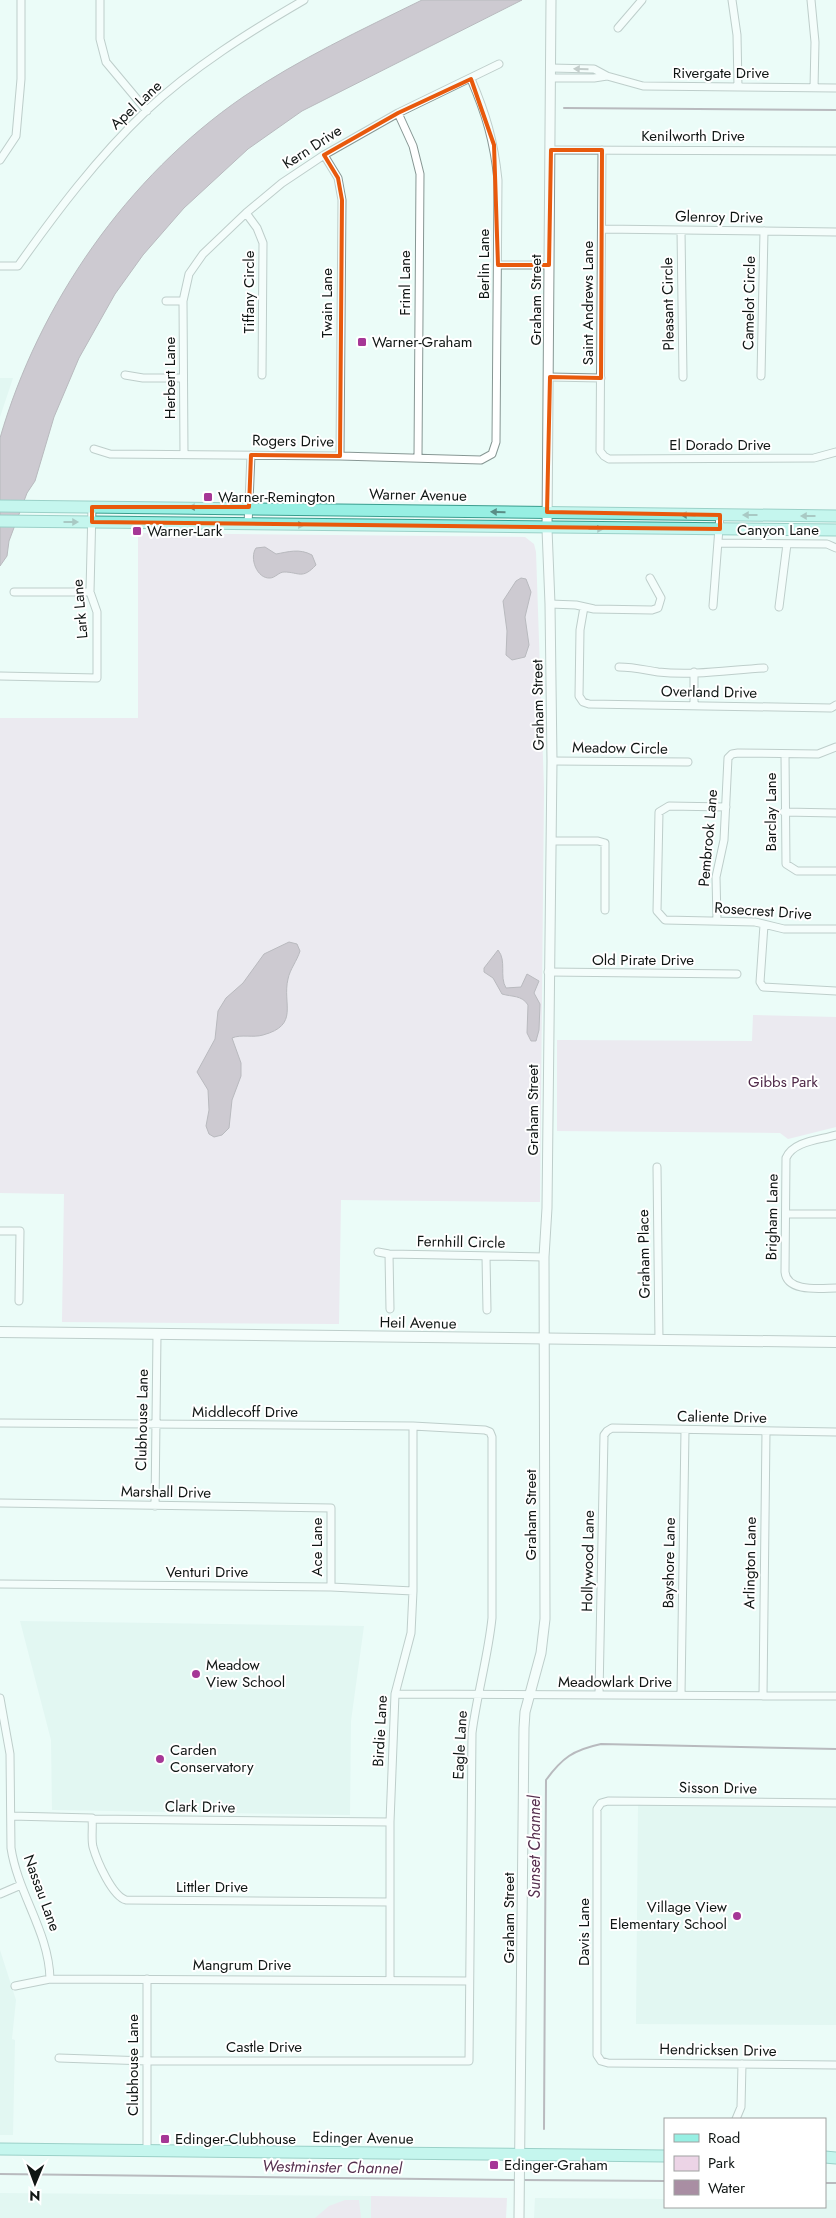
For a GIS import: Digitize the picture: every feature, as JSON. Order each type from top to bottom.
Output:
[{"type":"main road","name":"Warner Avenue","points":[[0,506],[249,507],[836,516]]},
{"type":"main road","points":[[0,521],[547,529],[836,530]]},
{"type":"main road","name":"Heil Avenue","points":[[0,1332],[836,1342]]},
{"type":"main road","name":"Edinger Avenue","points":[[0,2149],[664,2156]]},
{"type":"street","points":[[0,160],[16,136],[21,79],[22,0]]},
{"type":"street","points":[[100,0],[100,39],[106,62],[147,111]]},
{"type":"street","name":"Apel Lane","points":[[0,266],[18,266],[62,204],[147,111],[219,52],[304,0]]},
{"type":"street","name":"Graham Street","points":[[519,2218],[524,1728],[525,1712],[541,1653],[545,1619],[544,1257],[547,1208],[548,972],[552,842],[550,604],[547,529],[550,377],[551,0]]},
{"type":"street","points":[[618,28],[642,0]]},
{"type":"street","points":[[732,0],[737,34],[738,87]]},
{"type":"street","points":[[811,0],[814,35],[814,88]]},
{"type":"street","name":"Kern Drive","points":[[183,301],[189,274],[203,254],[246,213],[282,183],[324,154],[398,113],[500,64]]},
{"type":"street","name":"Rivergate Drive","points":[[551,73],[594,78],[607,76],[643,86],[836,88]]},
{"type":"street","name":"Berlin Lane","points":[[471,78],[486,114],[494,145],[498,180],[496,442],[492,454]]},
{"type":"street","name":"Friml Lane","points":[[398,113],[413,146],[420,174],[418,457]]},
{"type":"street","name":"Kenilworth Drive","points":[[551,150],[836,151]]},
{"type":"street","name":"Saint Andrews Lane","points":[[602,150],[600,451],[604,456]]},
{"type":"street","name":"Twain Lane","points":[[324,154],[338,178],[342,200],[340,456]]},
{"type":"street","name":"Tiffany Circle","points":[[246,213],[257,228],[263,242],[262,375]]},
{"type":"street","name":"Glenroy Drive","points":[[602,229],[836,232]]},
{"type":"street","name":"Pleasant Circle","points":[[681,230],[683,377]]},
{"type":"street","name":"Camelot Circle","points":[[761,376],[764,231]]},
{"type":"street","points":[[498,265],[549,265]]},
{"type":"street","points":[[166,301],[183,301]]},
{"type":"street","name":"Herbert Lane","points":[[183,301],[184,454]]},
{"type":"street","points":[[125,375],[143,378],[183,378]]},
{"type":"street","points":[[550,377],[601,378]]},
{"type":"street","name":"Rogers Drive","points":[[94,449],[110,454],[418,457],[481,460],[492,454]]},
{"type":"street","name":"El Dorado Drive","points":[[604,456],[609,459],[814,458],[836,452]]},
{"type":"street","points":[[248,525],[251,455]]},
{"type":"street","name":"Lark Lane","points":[[0,676],[97,678],[97,612],[90,592],[92,507]]},
{"type":"street","points":[[713,606],[720,515]]},
{"type":"street","name":"Canyon Lane","points":[[718,543],[827,544],[836,548]]},
{"type":"street","points":[[779,607],[787,544]]},
{"type":"street","points":[[550,604],[594,609],[652,610],[658,608],[661,598],[650,578]]},
{"type":"street","points":[[14,592],[90,592]]},
{"type":"street","name":"Overland Drive","points":[[584,607],[580,630],[580,696],[583,702],[589,704],[831,708],[836,706]]},
{"type":"street","points":[[619,666],[637,667],[657,672],[718,673],[764,668]]},
{"type":"street","points":[[694,672],[694,705]]},
{"type":"street","points":[[785,754],[818,754],[836,747]]},
{"type":"street","name":"Pembrook Lane","points":[[717,921],[716,877],[724,840],[728,758],[732,754],[738,753],[785,754]]},
{"type":"street","name":"Barclay Lane","points":[[785,754],[784,859],[789,868],[797,871],[836,871]]},
{"type":"street","name":"Meadow Circle","points":[[552,761],[688,762]]},
{"type":"street","name":"Rosecrest Drive","points":[[726,807],[669,806],[659,812],[657,911],[660,916],[666,920],[755,922],[784,929],[836,929]]},
{"type":"street","points":[[784,812],[836,813]]},
{"type":"street","points":[[552,842],[598,841],[604,843],[605,910]]},
{"type":"street","points":[[764,925],[760,968],[762,987],[836,991]]},
{"type":"street","name":"Old Pirate Drive","points":[[548,972],[738,974]]},
{"type":"street","name":"Brigham Lane","points":[[836,1135],[795,1146],[789,1150],[786,1158],[785,1272],[789,1282],[797,1286],[836,1288]]},
{"type":"street","name":"Graham Place","points":[[657,1167],[659,1340]]},
{"type":"street","points":[[786,1214],[836,1214]]},
{"type":"street","points":[[0,1231],[20,1231],[20,1301]]},
{"type":"street","name":"Fernhill Circle","points":[[378,1252],[486,1257],[544,1257]]},
{"type":"street","points":[[389,1254],[390,1309]]},
{"type":"street","points":[[486,1257],[487,1310]]},
{"type":"street","name":"Clubhouse Lane","points":[[155,1506],[156,1335]]},
{"type":"street","name":"Middlecoff Drive","points":[[0,1423],[413,1426],[485,1430],[490,1432]]},
{"type":"street","name":"Birdie Lane","points":[[390,1979],[390,1822],[394,1694],[411,1633],[413,1591],[413,1426]]},
{"type":"street","name":"Caliente Drive","points":[[608,1429],[836,1432]]},
{"type":"street","name":"Hollywood Lane","points":[[599,1695],[604,1435],[608,1429]]},
{"type":"street","name":"Bayshore Lane","points":[[681,1695],[685,1430]]},
{"type":"street","name":"Arlington Lane","points":[[762,1696],[766,1431]]},
{"type":"street","name":"Eagle Lane","points":[[469,2061],[472,1733],[477,1696],[489,1647],[492,1618],[490,1432]]},
{"type":"street","name":"Marshall Drive","points":[[0,1503],[331,1508]]},
{"type":"street","name":"Ace Lane","points":[[331,1508],[331,1587]]},
{"type":"street","name":"Venturi Drive","points":[[0,1584],[331,1587],[413,1591]]},
{"type":"street","name":"Meadowlark Drive","points":[[394,1694],[477,1696],[836,1696]]},
{"type":"street","name":"Nassau Lane","points":[[0,1698],[10,1754],[11,1848],[21,1885],[45,1942],[50,1979]]},
{"type":"street","name":"Sisson Drive","points":[[601,1803],[617,1801],[836,1803]]},
{"type":"street","name":"Davis Lane","points":[[601,1803],[597,1809],[597,2055],[601,2061]]},
{"type":"street","name":"Clark Drive","points":[[11,1816],[92,1819],[390,1822]]},
{"type":"street","name":"Littler Drive","points":[[92,1819],[93,1846],[100,1865],[116,1894],[126,1900],[390,1902]]},
{"type":"street","points":[[0,1894],[21,1885]]},
{"type":"street","name":"Mangrum Drive","points":[[15,1986],[50,1979],[390,1979],[469,1981]]},
{"type":"street","name":"Clubhouse Lane","points":[[147,1979],[147,2151]]},
{"type":"street","name":"Castle Drive","points":[[59,2058],[147,2061],[469,2061]]},
{"type":"street","name":"Hendricksen Drive","points":[[601,2061],[608,2063],[836,2065]]},
{"type":"street","points":[[736,2118],[741,2107],[742,2064]]},
{"type":"highlighted area","points":[[471,79],[494,145],[498,265],[549,265],[551,150],[602,150],[601,378],[550,377],[547,512],[720,515],[720,529],[92,522],[92,507],[249,507],[251,455],[340,456],[342,200],[338,178],[324,155],[398,113]]},
{"type":"shaded area","points":[[0,378],[13,378],[0,417]]},
{"type":"shaded area","name":"Meadow View School","points":[[20,1621],[364,1626],[351,1721],[350,1815],[52,1810],[51,1740]]},
{"type":"shaded area","name":"Village View Elementary School","points":[[638,1805],[836,1807],[836,2025],[636,2024]]},
{"type":"shaded area","points":[[0,1950],[16,2000],[12,2039],[15,2040],[13,2135],[0,2135]]},
{"type":"shaded area","points":[[0,2193],[371,2196],[371,2218],[0,2218]]},
{"type":"shaded area","points":[[535,2198],[664,2199],[664,2208],[826,2208],[826,2200],[836,2200],[836,2218],[534,2218]]},
{"type":"green space","points":[[138,533],[525,537],[534,544],[536,552],[544,789],[540,1202],[341,1200],[339,1324],[62,1322],[64,1194],[0,1193],[0,718],[138,718]]},
{"type":"green space","name":"Gibbs Park","points":[[753,1015],[836,1017],[836,1127],[788,1139],[780,1133],[557,1131],[557,1040],[752,1041]]},
{"type":"green space","points":[[371,2196],[507,2198],[506,2218],[371,2218]]},
{"type":"green space","points":[[345,2200],[359,2200],[361,2218],[315,2218],[329,2206]]},
{"type":"water","points":[[422,0],[522,0],[302,111],[248,149],[184,208],[143,255],[115,294],[79,358],[54,417],[35,481],[27,493],[9,541],[7,556],[0,566],[0,438],[17,388],[38,339],[63,292],[125,204],[162,165],[201,129],[243,97],[308,58]]},
{"type":"water","points":[[265,547],[276,554],[294,551],[307,553],[312,555],[316,565],[304,574],[284,572],[272,578],[265,577],[255,567],[253,557],[256,548]]},
{"type":"water","points":[[521,578],[526,579],[531,592],[525,617],[529,645],[525,657],[512,660],[506,655],[507,631],[503,601],[516,581]]},
{"type":"water","points":[[289,942],[297,944],[300,951],[288,979],[286,1019],[282,1026],[263,1035],[232,1038],[241,1063],[241,1076],[232,1100],[229,1128],[222,1135],[214,1137],[209,1134],[206,1126],[209,1110],[208,1090],[197,1072],[215,1039],[218,1011],[226,998],[243,983],[264,954]]},
{"type":"water","points":[[498,950],[501,954],[503,979],[506,988],[521,987],[527,974],[539,981],[534,993],[540,1004],[539,1030],[536,1041],[531,1041],[527,1033],[528,1005],[526,1002],[520,998],[502,994],[493,978],[484,972],[484,968]]},
{"type":"waterway","points":[[564,108],[836,110]]},
{"type":"waterway","name":"Sunset Channel","points":[[544,2129],[546,1780],[552,1772],[569,1756],[583,1749],[601,1744],[836,1749]]},
{"type":"waterway","name":"Westminster Channel","points":[[0,2174],[518,2180]]},
{"type":"waterway","name":"Westminster Channel","points":[[522,2180],[664,2181]]},
{"type":"waterway","name":"Westminster Channel","points":[[826,2183],[836,2183]]},
{"type":"place","name":"Warner-Graham","points":[[362,342]]},
{"type":"place","name":"Warner-Remington","points":[[208,497]]},
{"type":"place","name":"Warner-Lark","points":[[137,531]]},
{"type":"place","name":"Meadow View School","points":[[196,1674]]},
{"type":"place","name":"Carden Conservatory","points":[[160,1759]]},
{"type":"place","name":"Village View Elementary School","points":[[737,1916]]},
{"type":"place","name":"Edinger-Clubhouse","points":[[165,2139]]},
{"type":"place","name":"Edinger-Graham","points":[[494,2165]]}]
